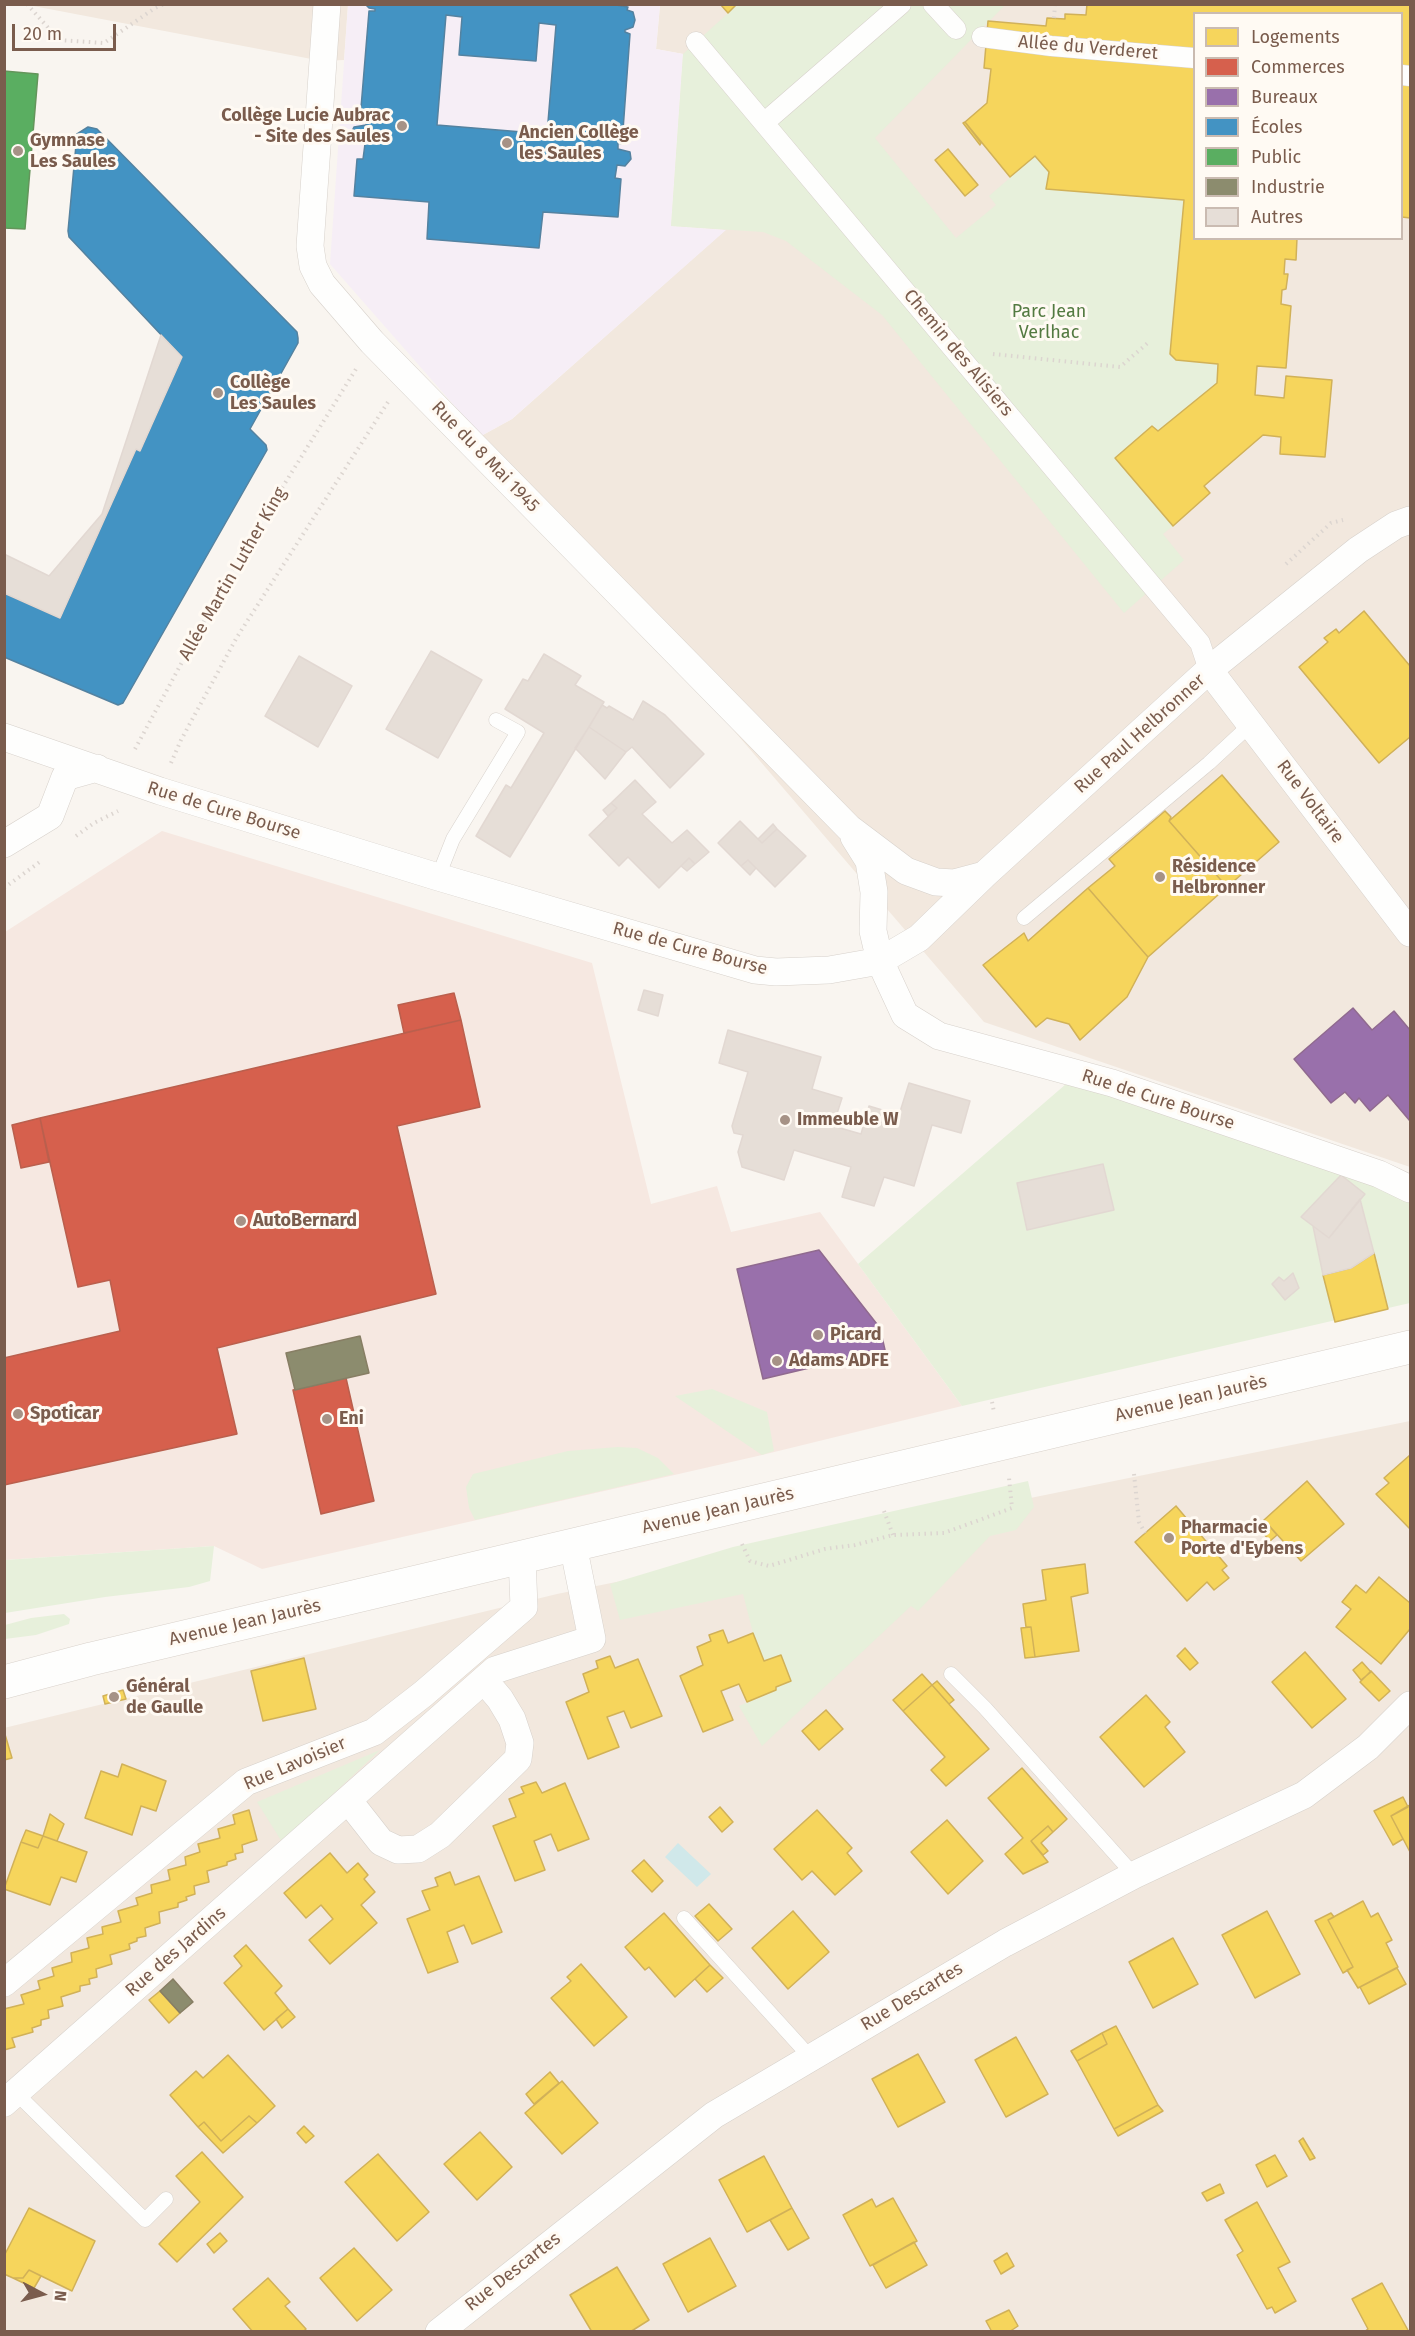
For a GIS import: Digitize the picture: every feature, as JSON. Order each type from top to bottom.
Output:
[{"type":"main road","name":"Avenue Jean Jaurès","points":[[12,1677],[1410,1347]]},
{"type":"street","name":"Rue du 8 Mai 1945","points":[[327,4],[310,246],[313,266],[322,285],[372,342],[849,828],[906,871],[936,882],[954,883],[984,875]]},
{"type":"street","points":[[765,122],[901,4]]},
{"type":"street","points":[[933,4],[956,29]]},
{"type":"street","name":"Allée du Verderet","points":[[982,37],[1051,46],[1193,58]]},
{"type":"street","name":"Chemin des Alisiers","points":[[696,42],[1200,643],[1209,670]]},
{"type":"street","name":"Rue Paul Helbronner","points":[[880,961],[919,938],[984,875],[1209,670],[1358,550],[1396,525],[1410,520]]},
{"type":"street","name":"Rue Voltaire","points":[[1209,670],[1410,933]]},
{"type":"street","name":"Rue de Cure Bourse","points":[[4,736],[160,791],[438,877],[755,970],[776,972],[830,969],[880,961],[905,1015],[939,1036],[1112,1083],[1379,1174],[1410,1189]]},
{"type":"street","points":[[4,844],[50,816],[65,777],[97,768]]},
{"type":"street","name":"Rue du 8 Mai 1945","points":[[849,828],[869,861],[874,892],[873,931],[880,961]]},
{"type":"street","name":"Rue des Jardins","points":[[10,2098],[495,1670],[592,1639],[573,1545]]},
{"type":"street","name":"Rue Lavoisier","points":[[4,1983],[246,1782],[374,1731],[423,1694],[524,1607],[522,1557]]},
{"type":"street","points":[[348,1800],[381,1842],[398,1850],[418,1849],[440,1835],[518,1759],[520,1743],[512,1719],[500,1699],[484,1680]]},
{"type":"street","name":"Rue Descartes","points":[[439,2331],[714,2115],[1005,1943],[1134,1875],[1304,1795],[1368,1747],[1410,1705]]},
{"type":"lane","points":[[438,877],[453,839],[518,732],[496,720]]},
{"type":"lane","points":[[1024,918],[1209,763],[1250,725]]},
{"type":"lane","points":[[951,1674],[993,1716],[1134,1875]]},
{"type":"lane","points":[[684,1918],[811,2058]]},
{"type":"lane","points":[[10,2098],[145,2220],[166,2199]]},
{"type":"path","points":[[27,4],[59,39],[104,43],[164,4]]},
{"type":"path","points":[[956,351],[1120,367],[1150,341]]},
{"type":"path","name":"Allée Martin Luther King","points":[[111,814],[128,761],[239,557],[372,342]]},
{"type":"path","name":"Allée Martin Luther King","points":[[160,791],[181,740],[237,637],[315,520],[391,398],[411,382]]},
{"type":"path","points":[[1278,571],[1331,523],[1353,518]]},
{"type":"path","points":[[742,1544],[750,1561],[769,1566],[825,1548],[855,1545],[893,1535],[944,1533],[1012,1508],[1009,1474],[992,1402]]},
{"type":"path","points":[[1134,1474],[1139,1522],[1145,1533]]},
{"type":"path","points":[[884,1511],[893,1535]]},
{"type":"shaded area","points":[[28,5],[348,5],[344,60],[322,61]]},
{"type":"shaded area","name":"Ancien Collège les Saules","points":[[348,5],[660,5],[656,49],[683,54],[671,226],[726,230],[512,419],[481,436],[330,264]]},
{"type":"shaded area","points":[[660,5],[1410,5],[1410,1167],[984,1022],[481,436],[512,419],[725,230],[671,226],[683,54],[656,49]]},
{"type":"shaded area","points":[[162,831],[592,963],[651,1204],[717,1186],[731,1232],[820,1212],[962,1406],[762,1455],[262,1569],[214,1546],[5,1560],[5,932]]},
{"type":"shaded area","points":[[1410,1421],[1410,2331],[5,2331],[4,1728],[557,1594]]},
{"type":"green space","name":"Parc Jean Verlhac","points":[[737,5],[1005,5],[875,138],[956,238],[996,205],[989,196],[1035,156],[1049,172],[1047,189],[1184,200],[1170,354],[1176,360],[1218,364],[1217,383],[1158,431],[1152,426],[1116,458],[1173,526],[1163,534],[1184,560],[1124,613],[882,315],[786,241],[763,232],[671,226],[683,54]]},
{"type":"green space","points":[[1066,1084],[1186,1116],[1410,1200],[1410,1303],[962,1406],[858,1264]]},
{"type":"green space","points":[[712,1389],[767,1412],[774,1451],[762,1455],[675,1396]]},
{"type":"green space","points":[[618,1447],[637,1448],[658,1458],[674,1474],[475,1520],[469,1508],[466,1487],[473,1474],[568,1451]]},
{"type":"green space","points":[[1028,1481],[1034,1507],[1016,1530],[990,1536],[918,1611],[911,1606],[762,1746],[739,1706],[776,1690],[776,1687],[790,1681],[764,1661],[753,1633],[743,1594],[620,1620],[610,1584],[733,1547]]},
{"type":"green space","points":[[214,1546],[210,1581],[189,1587],[105,1597],[5,1613],[5,1560]]},
{"type":"green space","points":[[64,1614],[70,1619],[69,1624],[36,1635],[5,1639],[5,1625],[31,1618]]},
{"type":"green space","points":[[380,1750],[282,1842],[257,1802]]},
{"type":"water","points":[[678,1843],[711,1874],[697,1887],[665,1857]]},
{"type":"building: Logements","points":[[720,4],[737,4],[728,13]]},
{"type":"building: Logements","points":[[1087,4],[1410,4],[1410,218],[1403,217],[1403,12],[1193,12],[1193,240],[1297,240],[1296,260],[1285,259],[1284,274],[1288,274],[1286,289],[1282,290],[1281,304],[1291,306],[1286,368],[1257,366],[1255,395],[1284,398],[1286,376],[1332,380],[1325,457],[1280,454],[1281,437],[1263,435],[1204,486],[1210,493],[1173,526],[1115,458],[1152,426],[1158,431],[1217,383],[1218,364],[1176,360],[1170,354],[1184,200],[1046,189],[1049,172],[1035,156],[1010,177],[965,122],[987,103],[991,69],[984,68],[988,21],[1046,26],[1047,18],[1065,19],[1065,14],[1086,15]]},
{"type":"building: Logements","points":[[965,122],[981,143],[980,145],[963,123]]},
{"type":"building: Logements","points":[[948,149],[978,185],[965,196],[935,160]]},
{"type":"building: Logements","points":[[1364,611],[1410,666],[1410,737],[1379,763],[1299,667],[1328,642],[1324,638],[1336,629],[1339,633]]},
{"type":"building: Logements","points":[[1222,775],[1279,842],[1227,887],[1169,821]]},
{"type":"building: Logements","name":"Résidence Helbronner","points":[[1165,811],[1171,817],[1169,821],[1227,887],[1148,957],[1088,888],[1115,866],[1109,859]]},
{"type":"building: Logements","points":[[1088,888],[1148,957],[1127,997],[1080,1040],[1069,1024],[1047,1018],[1036,1027],[983,965],[1024,933],[1028,941]]},
{"type":"building: Logements","points":[[1374,1253],[1388,1309],[1335,1322],[1323,1275],[1351,1268]]},
{"type":"building: Logements","points":[[1410,1455],[1410,1529],[1376,1494],[1389,1483],[1384,1478]]},
{"type":"building: Logements","points":[[1307,1481],[1344,1524],[1301,1561],[1264,1520]]},
{"type":"building: Logements","points":[[1176,1506],[1227,1566],[1222,1570],[1229,1578],[1214,1590],[1207,1582],[1187,1601],[1135,1542]]},
{"type":"building: Logements","points":[[1264,1520],[1277,1535],[1270,1541],[1257,1526]]},
{"type":"building: Logements","points":[[1085,1564],[1088,1593],[1071,1597],[1079,1651],[1035,1657],[1031,1627],[1026,1627],[1023,1604],[1046,1600],[1042,1570]]},
{"type":"building: Logements","points":[[1379,1577],[1410,1603],[1410,1629],[1381,1664],[1336,1627],[1351,1609],[1342,1602],[1356,1585],[1366,1593]]},
{"type":"building: Logements","points":[[1031,1627],[1035,1657],[1025,1658],[1021,1628]]},
{"type":"building: Logements","points":[[723,1630],[728,1643],[753,1633],[764,1661],[781,1655],[791,1681],[747,1702],[739,1684],[721,1691],[733,1720],[703,1732],[680,1676],[703,1665],[697,1647],[711,1641],[709,1635]]},
{"type":"building: Logements","points":[[1185,1648],[1198,1663],[1190,1670],[1177,1656]]},
{"type":"building: Logements","points":[[1305,1652],[1346,1699],[1312,1728],[1272,1682]]},
{"type":"building: Logements","points":[[610,1656],[615,1668],[638,1659],[662,1716],[631,1728],[624,1711],[607,1717],[619,1747],[588,1759],[566,1702],[589,1692],[583,1674],[598,1668],[596,1661]]},
{"type":"building: Logements","points":[[304,1658],[316,1709],[263,1721],[251,1671]]},
{"type":"building: Logements","points":[[1362,1662],[1371,1672],[1361,1680],[1353,1670]]},
{"type":"building: Logements","points":[[1371,1671],[1390,1691],[1379,1701],[1360,1682]]},
{"type":"building: Logements","points":[[922,1674],[932,1685],[903,1711],[893,1700]]},
{"type":"building: Logements","points":[[937,1681],[954,1700],[949,1704],[932,1685]]},
{"type":"building: Logements","points":[[932,1685],[989,1749],[946,1786],[931,1770],[945,1757],[903,1711]]},
{"type":"building: Logements","name":"Général de Gaulle","points":[[123,1690],[126,1699],[105,1704],[103,1696]]},
{"type":"building: Logements","points":[[1146,1695],[1170,1722],[1165,1727],[1185,1752],[1144,1787],[1100,1737]]},
{"type":"building: Logements","points":[[826,1710],[843,1729],[819,1750],[802,1731]]},
{"type":"building: Logements","points":[[4,1731],[12,1758],[4,1760]]},
{"type":"building: Logements","points":[[122,1764],[166,1781],[156,1811],[141,1806],[132,1835],[85,1818],[101,1771],[118,1777]]},
{"type":"building: Logements","points":[[1022,1768],[1067,1819],[1053,1832],[1048,1826],[1031,1841],[1048,1862],[1023,1874],[1005,1854],[1023,1838],[988,1798]]},
{"type":"building: Logements","points":[[536,1782],[542,1793],[565,1783],[589,1839],[558,1851],[551,1834],[534,1841],[545,1870],[515,1881],[493,1826],[516,1817],[509,1799],[524,1793],[521,1787]]},
{"type":"building: Logements","points":[[1403,1797],[1408,1807],[1391,1816],[1403,1839],[1393,1845],[1374,1811]]},
{"type":"building: Logements","points":[[1410,1805],[1410,1852],[1391,1816]]},
{"type":"building: Logements","points":[[720,1807],[733,1822],[722,1832],[709,1817]]},
{"type":"building: Logements","points":[[249,1810],[257,1840],[242,1845],[243,1852],[235,1854],[236,1859],[227,1862],[227,1865],[207,1871],[209,1882],[194,1886],[195,1894],[178,1903],[178,1907],[159,1912],[160,1923],[145,1928],[146,1936],[137,1938],[137,1941],[129,1944],[130,1949],[110,1955],[112,1964],[96,1969],[97,1977],[89,1979],[90,1984],[80,1986],[80,1991],[61,1997],[63,2006],[48,2010],[49,2018],[41,2020],[41,2025],[32,2028],[33,2032],[12,2038],[15,2047],[4,2050],[4,2009],[24,2004],[21,1995],[40,1989],[38,1981],[54,1976],[52,1968],[72,1962],[71,1953],[89,1948],[87,1938],[103,1934],[102,1927],[121,1922],[118,1911],[138,1905],[136,1898],[152,1893],[151,1885],[170,1880],[168,1870],[186,1865],[185,1857],[200,1852],[198,1844],[220,1838],[218,1829],[235,1824],[233,1815]]},
{"type":"building: Logements","points":[[817,1810],[852,1848],[847,1853],[862,1871],[835,1895],[812,1871],[802,1880],[774,1849]]},
{"type":"building: Logements","points":[[50,1814],[64,1824],[57,1841],[43,1836]]},
{"type":"building: Logements","points":[[947,1820],[983,1861],[948,1894],[911,1852]]},
{"type":"building: Logements","points":[[1048,1826],[1053,1832],[1041,1843],[1048,1851],[1043,1855],[1031,1841]]},
{"type":"building: Logements","points":[[26,1830],[43,1836],[38,1848],[21,1842]]},
{"type":"building: Logements","points":[[43,1836],[87,1852],[76,1882],[61,1877],[50,1905],[4,1889],[21,1842],[38,1848]]},
{"type":"building: Logements","points":[[330,1853],[347,1873],[358,1863],[368,1875],[364,1879],[375,1892],[361,1905],[377,1923],[330,1964],[309,1940],[333,1919],[321,1905],[306,1918],[284,1893]]},
{"type":"building: Logements","points":[[644,1860],[663,1881],[652,1892],[632,1871]]},
{"type":"building: Logements","points":[[450,1872],[455,1885],[479,1876],[502,1932],[472,1944],[464,1925],[447,1932],[458,1962],[428,1973],[407,1919],[430,1910],[422,1891],[438,1886],[435,1878]]},
{"type":"building: Logements","points":[[1363,1901],[1371,1917],[1378,1913],[1392,1940],[1386,1943],[1398,1967],[1358,1988],[1347,1970],[1353,1967],[1328,1920]]},
{"type":"building: Logements","points":[[709,1904],[732,1929],[718,1941],[695,1916]]},
{"type":"building: Logements","points":[[793,1911],[829,1952],[788,1989],[752,1948]]},
{"type":"building: Logements","points":[[1267,1911],[1300,1974],[1255,1998],[1222,1935]]},
{"type":"building: Logements","points":[[664,1913],[710,1965],[675,1997],[649,1967],[645,1970],[625,1947]]},
{"type":"building: Logements","points":[[1331,1913],[1334,1917],[1328,1920],[1353,1967],[1343,1973],[1315,1921]]},
{"type":"building: Logements","points":[[1173,1938],[1198,1984],[1153,2008],[1129,1962]]},
{"type":"building: Logements","points":[[246,1945],[282,1986],[275,1993],[288,2009],[264,2030],[224,1983],[242,1966],[234,1956]]},
{"type":"building: Logements","points":[[581,1964],[627,2017],[594,2046],[551,1998],[571,1981],[567,1977]]},
{"type":"building: Logements","points":[[710,1965],[723,1978],[707,1992],[695,1979]]},
{"type":"building: Logements","points":[[1397,1968],[1406,1984],[1369,2004],[1360,1987]]},
{"type":"building: Logements","points":[[160,1991],[180,2013],[169,2023],[149,2000]]},
{"type":"building: Logements","points":[[288,2009],[295,2017],[282,2028],[276,2019]]},
{"type":"building: Logements","points":[[1116,2026],[1158,2105],[1114,2129],[1077,2061],[1107,2044],[1102,2033]]},
{"type":"building: Logements","points":[[1102,2033],[1107,2044],[1077,2061],[1071,2051]]},
{"type":"building: Logements","points":[[1016,2037],[1048,2094],[1006,2117],[975,2060]]},
{"type":"building: Logements","points":[[918,2054],[945,2102],[898,2127],[872,2079]]},
{"type":"building: Logements","points":[[228,2055],[275,2106],[257,2123],[249,2116],[221,2141],[204,2122],[198,2127],[170,2095],[196,2071],[203,2078]]},
{"type":"building: Logements","points":[[550,2072],[559,2083],[534,2104],[526,2094]]},
{"type":"building: Logements","points":[[562,2081],[598,2123],[562,2154],[525,2113]]},
{"type":"building: Logements","points":[[1158,2105],[1163,2111],[1118,2136],[1114,2129]]},
{"type":"building: Logements","points":[[249,2116],[257,2123],[223,2153],[198,2127],[204,2122],[221,2141]]},
{"type":"building: Logements","points":[[304,2126],[314,2136],[306,2143],[297,2133]]},
{"type":"building: Logements","points":[[480,2132],[512,2167],[477,2200],[444,2164]]},
{"type":"building: Logements","points":[[1303,2138],[1315,2158],[1310,2160],[1299,2141]]},
{"type":"building: Logements","points":[[202,2152],[243,2197],[177,2262],[159,2244],[200,2202],[176,2176]]},
{"type":"building: Logements","points":[[378,2154],[429,2212],[397,2241],[345,2182]]},
{"type":"building: Logements","points":[[1275,2155],[1287,2176],[1267,2187],[1256,2165]]},
{"type":"building: Logements","points":[[764,2156],[792,2208],[747,2232],[719,2180]]},
{"type":"building: Logements","points":[[1220,2184],[1224,2193],[1207,2201],[1202,2193]]},
{"type":"building: Logements","points":[[893,2198],[917,2241],[870,2266],[843,2215],[872,2199],[876,2207]]},
{"type":"building: Logements","points":[[1257,2202],[1290,2262],[1278,2268],[1296,2301],[1275,2313],[1272,2307],[1267,2309],[1237,2255],[1243,2251],[1225,2220]]},
{"type":"building: Logements","points":[[29,2208],[95,2241],[72,2291],[29,2270],[23,2278],[13,2278],[4,2274],[4,2256]]},
{"type":"building: Logements","points":[[792,2208],[809,2238],[788,2250],[770,2220]]},
{"type":"building: Logements","points":[[220,2233],[227,2241],[214,2253],[207,2244]]},
{"type":"building: Logements","points":[[710,2238],[736,2286],[688,2312],[663,2264]]},
{"type":"building: Logements","points":[[914,2242],[927,2265],[886,2288],[873,2265]]},
{"type":"building: Logements","points":[[354,2248],[392,2290],[357,2321],[320,2278]]},
{"type":"building: Logements","points":[[1007,2253],[1014,2266],[1001,2274],[994,2261]]},
{"type":"building: Logements","points":[[617,2267],[649,2320],[630,2332],[592,2332],[570,2295]]},
{"type":"building: Logements","points":[[29,2270],[41,2276],[34,2288],[13,2278],[23,2278]]},
{"type":"building: Logements","points":[[268,2278],[290,2302],[285,2306],[306,2329],[303,2332],[253,2332],[233,2309]]},
{"type":"building: Logements","points":[[1382,2283],[1409,2332],[1364,2332],[1368,2329],[1352,2299]]},
{"type":"building: Logements","points":[[1009,2310],[1018,2326],[1009,2332],[992,2332],[986,2321]]},
{"type":"building: Commerces","points":[[454,993],[461,1020],[404,1033],[398,1005]]},
{"type":"building: Commerces","name":"AutoBernard","points":[[461,1020],[480,1107],[397,1126],[436,1294],[217,1348],[237,1434],[4,1485],[4,1358],[120,1331],[110,1280],[78,1287],[40,1118]]},
{"type":"building: Commerces","points":[[40,1118],[49,1162],[21,1168],[12,1125]]},
{"type":"building: Commerces","name":"Eni","points":[[346,1378],[374,1501],[321,1514],[293,1390]]},
{"type":"building: Bureaux","points":[[1353,1008],[1372,1030],[1394,1011],[1410,1030],[1410,1121],[1388,1095],[1370,1111],[1359,1098],[1355,1103],[1345,1092],[1331,1103],[1294,1059]]},
{"type":"building: Bureaux","points":[[819,1250],[880,1328],[885,1350],[763,1379],[737,1269]]},
{"type":"building: Écoles","name":"Collège Lucie Aubrac - Site des Saules","points":[[365,4],[610,4],[628,7],[627,10],[633,12],[635,20],[633,27],[625,30],[630,34],[622,144],[618,143],[618,149],[630,152],[631,159],[625,166],[617,165],[615,178],[621,179],[618,217],[543,212],[539,248],[427,239],[429,202],[354,196],[357,159],[363,159],[365,144],[353,138],[353,129],[366,125],[366,121],[360,120],[369,11],[375,11]],"holes":[[[446,15],[462,17],[459,55],[536,61],[539,23],[556,25],[547,134],[437,125]]]},
{"type":"building: Écoles","name":"Collège Les Saules","points":[[88,127],[97,129],[297,332],[298,338],[298,343],[250,429],[266,445],[267,450],[123,703],[118,705],[4,657],[4,593],[60,618],[136,449],[140,451],[182,357],[69,237],[77,134]]},
{"type":"building: Public","name":"Gymnase Les Saules","points":[[4,71],[38,74],[25,229],[4,228]]},
{"type":"building: Industrie","points":[[360,1336],[369,1373],[295,1390],[286,1353]]},
{"type":"building: Industrie","points":[[173,1979],[193,2002],[180,2013],[160,1991]]},
{"type":"building: Autres","points":[[161,335],[182,357],[140,451],[136,449],[60,618],[4,593],[4,554],[49,576],[102,514]]},
{"type":"building: Autres","points":[[431,651],[482,680],[438,758],[386,729]]},
{"type":"building: Autres","points":[[544,654],[581,676],[575,685],[604,702],[510,857],[476,836],[506,785],[511,788],[544,733],[505,709],[523,679],[528,681]]},
{"type":"building: Autres","points":[[299,656],[352,686],[318,747],[265,716]]},
{"type":"building: Autres","points":[[643,701],[665,715],[704,754],[670,788],[632,747],[626,752],[589,727],[602,705],[607,708],[609,706],[633,720]]},
{"type":"building: Autres","points":[[589,727],[626,752],[605,779],[575,748]]},
{"type":"building: Autres","points":[[635,780],[656,802],[642,814],[672,843],[687,830],[709,852],[695,864],[689,858],[659,888],[628,857],[619,866],[589,835],[617,808],[611,803]]},
{"type":"building: Autres","points":[[611,803],[617,808],[608,816],[603,810]]},
{"type":"building: Autres","points":[[740,821],[762,843],[777,829],[806,856],[775,887],[748,860],[741,866],[718,843]]},
{"type":"building: Autres","points":[[773,824],[777,829],[762,843],[758,839]]},
{"type":"building: Autres","points":[[689,858],[695,864],[687,871],[681,866]]},
{"type":"building: Autres","points":[[748,860],[756,868],[750,875],[741,866]]},
{"type":"building: Autres","points":[[644,990],[663,995],[658,1016],[638,1010]]},
{"type":"building: Autres","name":"Immeuble W","points":[[728,1030],[821,1057],[812,1089],[842,1098],[833,1126],[861,1134],[869,1106],[899,1115],[909,1083],[970,1101],[961,1133],[932,1125],[914,1186],[884,1177],[874,1206],[842,1197],[851,1167],[794,1150],[784,1180],[742,1167],[738,1152],[743,1135],[734,1133],[732,1126],[748,1072],[719,1063]]},
{"type":"building: Autres","points":[[1103,1164],[1114,1210],[1027,1230],[1017,1183]]},
{"type":"building: Autres","points":[[1341,1175],[1365,1194],[1329,1238],[1301,1217]]},
{"type":"building: Autres","points":[[1360,1199],[1374,1253],[1351,1268],[1323,1275],[1313,1226],[1329,1238]]},
{"type":"building: Autres","points":[[1293,1273],[1299,1288],[1285,1300],[1272,1284],[1279,1277],[1284,1281]]},
{"type":"place","name":"Collège Lucie Aubrac - Site des Saules","points":[[402,126]]},
{"type":"place","name":"Ancien Collège les Saules","points":[[507,143]]},
{"type":"place","name":"Gymnase Les Saules","points":[[18,151]]},
{"type":"place","name":"Collège Les Saules","points":[[218,393]]},
{"type":"place","name":"Résidence Helbronner","points":[[1160,877]]},
{"type":"place","name":"Immeuble W","points":[[785,1120]]},
{"type":"place","name":"AutoBernard","points":[[241,1221]]},
{"type":"place","name":"Picard","points":[[818,1335]]},
{"type":"place","name":"Adams ADFE","points":[[777,1361]]},
{"type":"place","name":"Spoticar","points":[[18,1414]]},
{"type":"place","name":"Eni","points":[[327,1419]]},
{"type":"place","name":"Pharmacie Porte d'Eybens","points":[[1169,1538]]},
{"type":"place","name":"Général de Gaulle","points":[[114,1697]]}]
